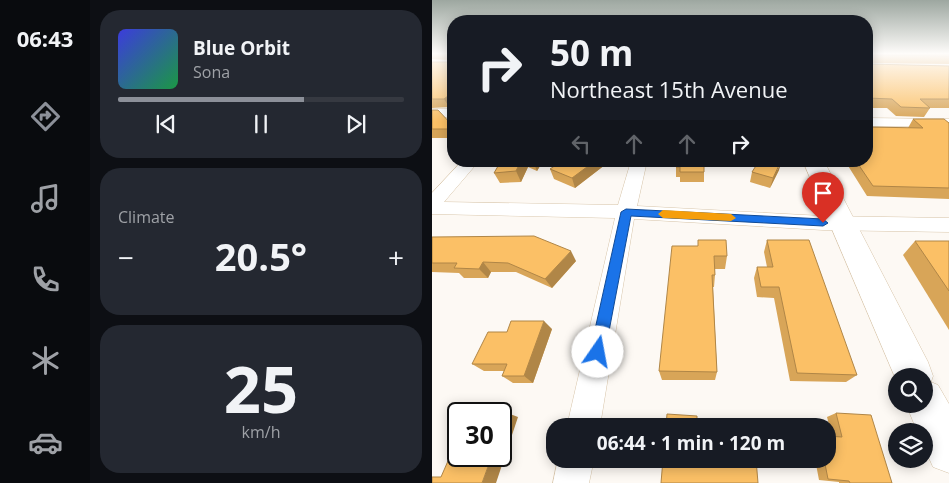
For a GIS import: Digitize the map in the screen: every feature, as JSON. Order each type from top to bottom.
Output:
[{"type":"street","points":[[432,112],[447,113]]},
{"type":"street","points":[[873,122],[948,123]]},
{"type":"street","points":[[432,204],[466,167]]},
{"type":"street","points":[[585,418],[626,212],[637,167]]},
{"type":"street","points":[[815,167],[833,223],[910,368]]},
{"type":"street","points":[[432,208],[626,212],[833,223],[948,225]]},
{"type":"street","points":[[930,413],[948,451]]},
{"type":"street","points":[[571,483],[574,468]]},
{"type":"building","points":[[432,77],[447,77],[447,97],[444,99],[432,99]]},
{"type":"building","points":[[873,77],[949,77],[949,99],[920,99],[930,108],[901,107],[892,99],[873,98]]},
{"type":"building","points":[[432,110],[438,110],[447,120],[447,129],[432,129]]},
{"type":"building","points":[[913,119],[944,119],[949,123],[949,188],[873,186],[860,167],[873,167],[873,127],[923,128]]},
{"type":"building","points":[[498,167],[518,167],[516,171],[494,173]]},
{"type":"building","points":[[553,167],[587,167],[572,178],[550,169]]},
{"type":"building","points":[[680,167],[704,167],[704,172],[680,172]]},
{"type":"building","points":[[755,167],[778,167],[773,178],[752,172]]},
{"type":"building","points":[[534,236],[571,251],[545,279],[508,263],[483,262],[479,269],[454,268],[457,263],[432,263],[432,237]]},
{"type":"building","points":[[698,240],[726,240],[727,256],[714,256],[715,275],[712,275],[717,372],[659,371],[672,246],[698,246]]},
{"type":"building","points":[[767,240],[809,240],[857,375],[797,373],[779,287],[761,287],[757,267],[773,267]]},
{"type":"building","points":[[915,241],[949,241],[949,291]]},
{"type":"building","points":[[511,321],[544,321],[524,376],[502,376],[507,364],[472,364],[488,332],[507,332]]},
{"type":"building","points":[[836,413],[871,415],[892,483],[850,483],[849,481],[828,479],[826,468],[836,468],[836,437],[842,437]]},
{"type":"building","points":[[667,414],[697,416],[697,418],[667,418]]},
{"type":"building","points":[[447,463],[447,467],[488,467],[482,483],[432,483],[432,477],[441,477]]},
{"type":"building","points":[[662,468],[757,468],[758,483],[661,483]]},
{"type":"slow traffic","points":[[663,214],[731,218]]},
{"type":"route","points":[[598,352],[626,212],[823,223]]}]
